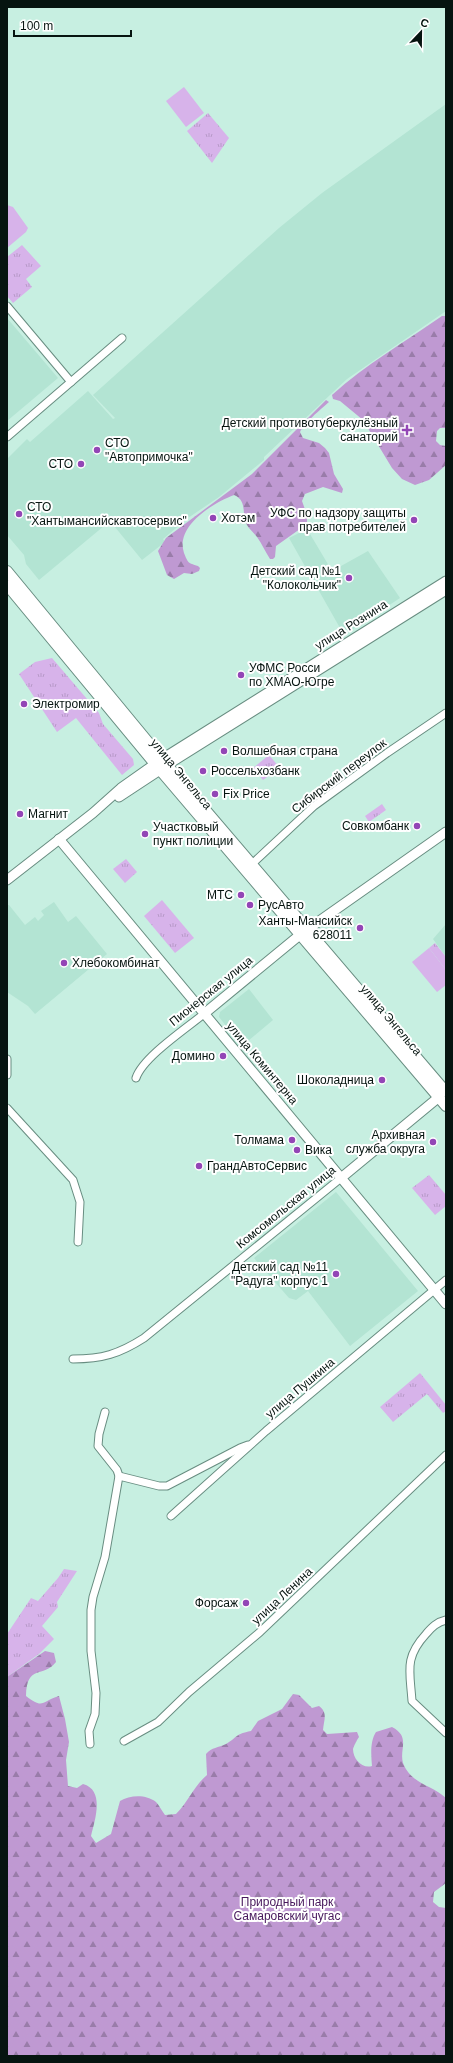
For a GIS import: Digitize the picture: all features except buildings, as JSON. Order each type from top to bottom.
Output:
[{"type":"main road","name":"улица Энгельса","points":[[7,571],[161,764],[252,864],[305,931]]},
{"type":"main road","name":"улица Энгельса","points":[[7,585],[444,1093],[446,1106]]},
{"type":"street","points":[[7,306],[71,382]]},
{"type":"street","points":[[7,438],[122,338]]},
{"type":"street","name":"улица Рознина","points":[[278,691],[446,581]]},
{"type":"street","name":"улица Рознина","points":[[7,880],[93,813],[121,788],[446,590]]},
{"type":"street","name":"Сибирский переулок","points":[[252,864],[314,806],[387,753],[446,713]]},
{"type":"street","name":"Пионерская улица","points":[[136,1078],[142,1067],[152,1056],[305,931],[446,832]]},
{"type":"street","name":"улица Коминтерна","points":[[59,838],[446,1304]]},
{"type":"street","points":[[7,1059],[7,1075]]},
{"type":"street","name":"Комсомольская улица","points":[[72,1359],[92,1358],[116,1354],[144,1338],[444,1093]]},
{"type":"street","points":[[7,1108],[73,1180],[80,1202],[78,1242]]},
{"type":"street","name":"улица Пушкина","points":[[171,1516],[250,1445],[446,1280]]},
{"type":"street","points":[[90,1744],[88,1731],[95,1714],[96,1693],[91,1652],[91,1610],[93,1597],[105,1556],[119,1476],[117,1470],[98,1446],[99,1434],[105,1412]]},
{"type":"street","points":[[119,1476],[159,1486],[167,1486],[240,1448],[250,1445]]},
{"type":"street","name":"улица Ленина","points":[[124,1741],[151,1728],[189,1692],[260,1632],[446,1455]]},
{"type":"street","points":[[446,1620],[434,1625],[420,1640],[410,1656],[409,1664],[412,1701],[446,1732]]},
{"type":"shaded area","points":[[446,104],[446,311],[347,379],[264,457],[264,460],[219,497],[188,518],[163,539],[165,542],[142,560],[110,521],[39,580],[26,564],[24,555],[7,535],[7,459],[27,439],[30,442],[88,391],[113,419],[115,418],[93,395],[279,228],[322,193]]},
{"type":"shaded area","points":[[7,318],[58,378],[7,421]]},
{"type":"shaded area","name":"Детский сад №1 \"Колокольчик\"","points":[[307,529],[332,571],[368,551],[400,598],[344,635],[289,538]]},
{"type":"shaded area","points":[[54,902],[68,922],[76,916],[107,954],[35,1014],[28,1006],[7,992],[7,905],[9,905],[25,925],[35,917],[38,921],[44,915],[41,911]]},
{"type":"shaded area","points":[[446,924],[446,957],[433,939]]},
{"type":"shaded area","points":[[249,989],[273,1020],[242,1046],[219,1017],[220,1012]]},
{"type":"shaded area","name":"Детский сад №11 \"Радуга\" корпус 1","points":[[336,1192],[418,1291],[350,1346],[308,1291],[296,1300],[289,1298],[254,1258]]},
{"type":"green space","points":[[184,87],[204,113],[186,127],[166,101]]},
{"type":"green space","points":[[208,113],[229,138],[212,163],[187,131]]},
{"type":"green space","points":[[7,205],[13,207],[28,228],[26,232],[7,248]]},
{"type":"green space","points":[[22,245],[41,266],[26,279],[32,287],[13,303],[7,296],[7,257]]},
{"type":"green space","name":"Детский противотуберкулёзный санаторий","points":[[442,316],[446,316],[446,428],[440,428],[437,431],[436,441],[440,445],[446,446],[446,465],[429,480],[415,485],[402,479],[392,468],[363,420],[340,401],[333,399],[332,395],[358,373]]},
{"type":"green space","points":[[326,400],[329,402],[302,428],[300,432],[303,438],[319,443],[329,453],[334,474],[343,489],[342,493],[323,487],[305,494],[302,501],[307,515],[307,524],[276,546],[275,557],[273,559],[270,559],[259,540],[247,525],[245,521],[243,504],[241,501],[234,495],[225,499],[198,517],[190,525],[185,534],[183,543],[186,559],[192,564],[198,566],[200,568],[199,571],[192,574],[184,573],[174,579],[167,575],[158,551],[166,538],[252,474]]},
{"type":"green space","points":[[52,658],[99,713],[103,724],[133,759],[134,765],[122,775],[76,718],[57,732],[19,674],[35,662]]},
{"type":"green space","points":[[269,755],[280,768],[263,780],[253,768]]},
{"type":"green space","points":[[382,804],[386,810],[369,822],[365,816]]},
{"type":"green space","points":[[126,859],[137,872],[125,883],[113,869]]},
{"type":"green space","points":[[162,900],[194,938],[175,953],[144,916]]},
{"type":"green space","points":[[435,943],[446,957],[446,970],[429,948]]},
{"type":"green space","points":[[429,948],[446,970],[446,985],[437,992],[412,962]]},
{"type":"green space","points":[[429,1175],[446,1195],[446,1206],[435,1215],[412,1188]]},
{"type":"green space","points":[[420,1373],[446,1405],[446,1411],[443,1413],[427,1394],[393,1422],[380,1407]]},
{"type":"green space","points":[[64,1569],[77,1571],[57,1602],[58,1607],[42,1626],[54,1639],[39,1654],[7,1677],[7,1634],[31,1598],[38,1601]]},
{"type":"green space","name":"Природный парк Самаровский чугас","points":[[45,1651],[54,1653],[56,1662],[51,1667],[36,1673],[29,1679],[26,1696],[36,1703],[42,1703],[59,1696],[69,1742],[66,1760],[68,1786],[77,1788],[83,1784],[90,1787],[94,1792],[97,1806],[91,1836],[96,1843],[111,1834],[120,1801],[124,1799],[138,1796],[152,1799],[156,1802],[165,1815],[176,1814],[198,1784],[207,1775],[206,1754],[213,1749],[226,1744],[239,1735],[251,1731],[258,1721],[282,1709],[293,1694],[299,1695],[312,1708],[319,1706],[324,1711],[325,1716],[323,1730],[327,1734],[357,1732],[359,1737],[353,1747],[353,1753],[356,1760],[362,1765],[368,1767],[372,1766],[372,1744],[376,1732],[392,1727],[398,1731],[403,1739],[403,1763],[411,1776],[446,1798],[446,1883],[434,1892],[433,1902],[439,1907],[446,1908],[446,2056],[7,2056],[7,1677]]},
{"type":"place","name":"Детский противотуберкулёзный санаторий","points":[[407,430]]},
{"type":"place","name":"СТО \"Автопримочка\"","points":[[97,450]]},
{"type":"place","name":"СТО","points":[[81,464]]},
{"type":"place","name":"СТО \"Хантымансийскавтосервис\"","points":[[19,514]]},
{"type":"place","name":"Хотэм","points":[[213,518]]},
{"type":"place","name":"УФС по надзору защиты прав потребителей","points":[[414,520]]},
{"type":"place","name":"Детский сад №1 \"Колокольчик\"","points":[[349,578]]},
{"type":"place","name":"УФМС Росси по ХМАО-Югре","points":[[241,675]]},
{"type":"place","name":"Электромир","points":[[24,704]]},
{"type":"place","name":"Волшебная страна","points":[[224,751]]},
{"type":"place","name":"Россельхозбанк","points":[[203,771]]},
{"type":"place","name":"Fix Price","points":[[215,794]]},
{"type":"place","name":"Магнит","points":[[20,814]]},
{"type":"place","name":"Совкомбанк","points":[[417,826]]},
{"type":"place","name":"Участковый пункт полиции","points":[[145,834]]},
{"type":"place","name":"МТС","points":[[241,895]]},
{"type":"place","name":"РусАвто","points":[[250,905]]},
{"type":"place","name":"Ханты-Мансийск 628011","points":[[360,928]]},
{"type":"place","name":"Хлебокомбинат","points":[[64,963]]},
{"type":"place","name":"Домино","points":[[223,1056]]},
{"type":"place","name":"Шоколадница","points":[[382,1080]]},
{"type":"place","name":"Толмама","points":[[292,1140]]},
{"type":"place","name":"Архивная служба округа","points":[[433,1142]]},
{"type":"place","name":"Вика","points":[[297,1150]]},
{"type":"place","name":"ГрандАвтоСервис","points":[[199,1166]]},
{"type":"place","name":"Детский сад №11 \"Радуга\" корпус 1","points":[[336,1274]]},
{"type":"place","name":"Форсаж","points":[[246,1603]]}]
